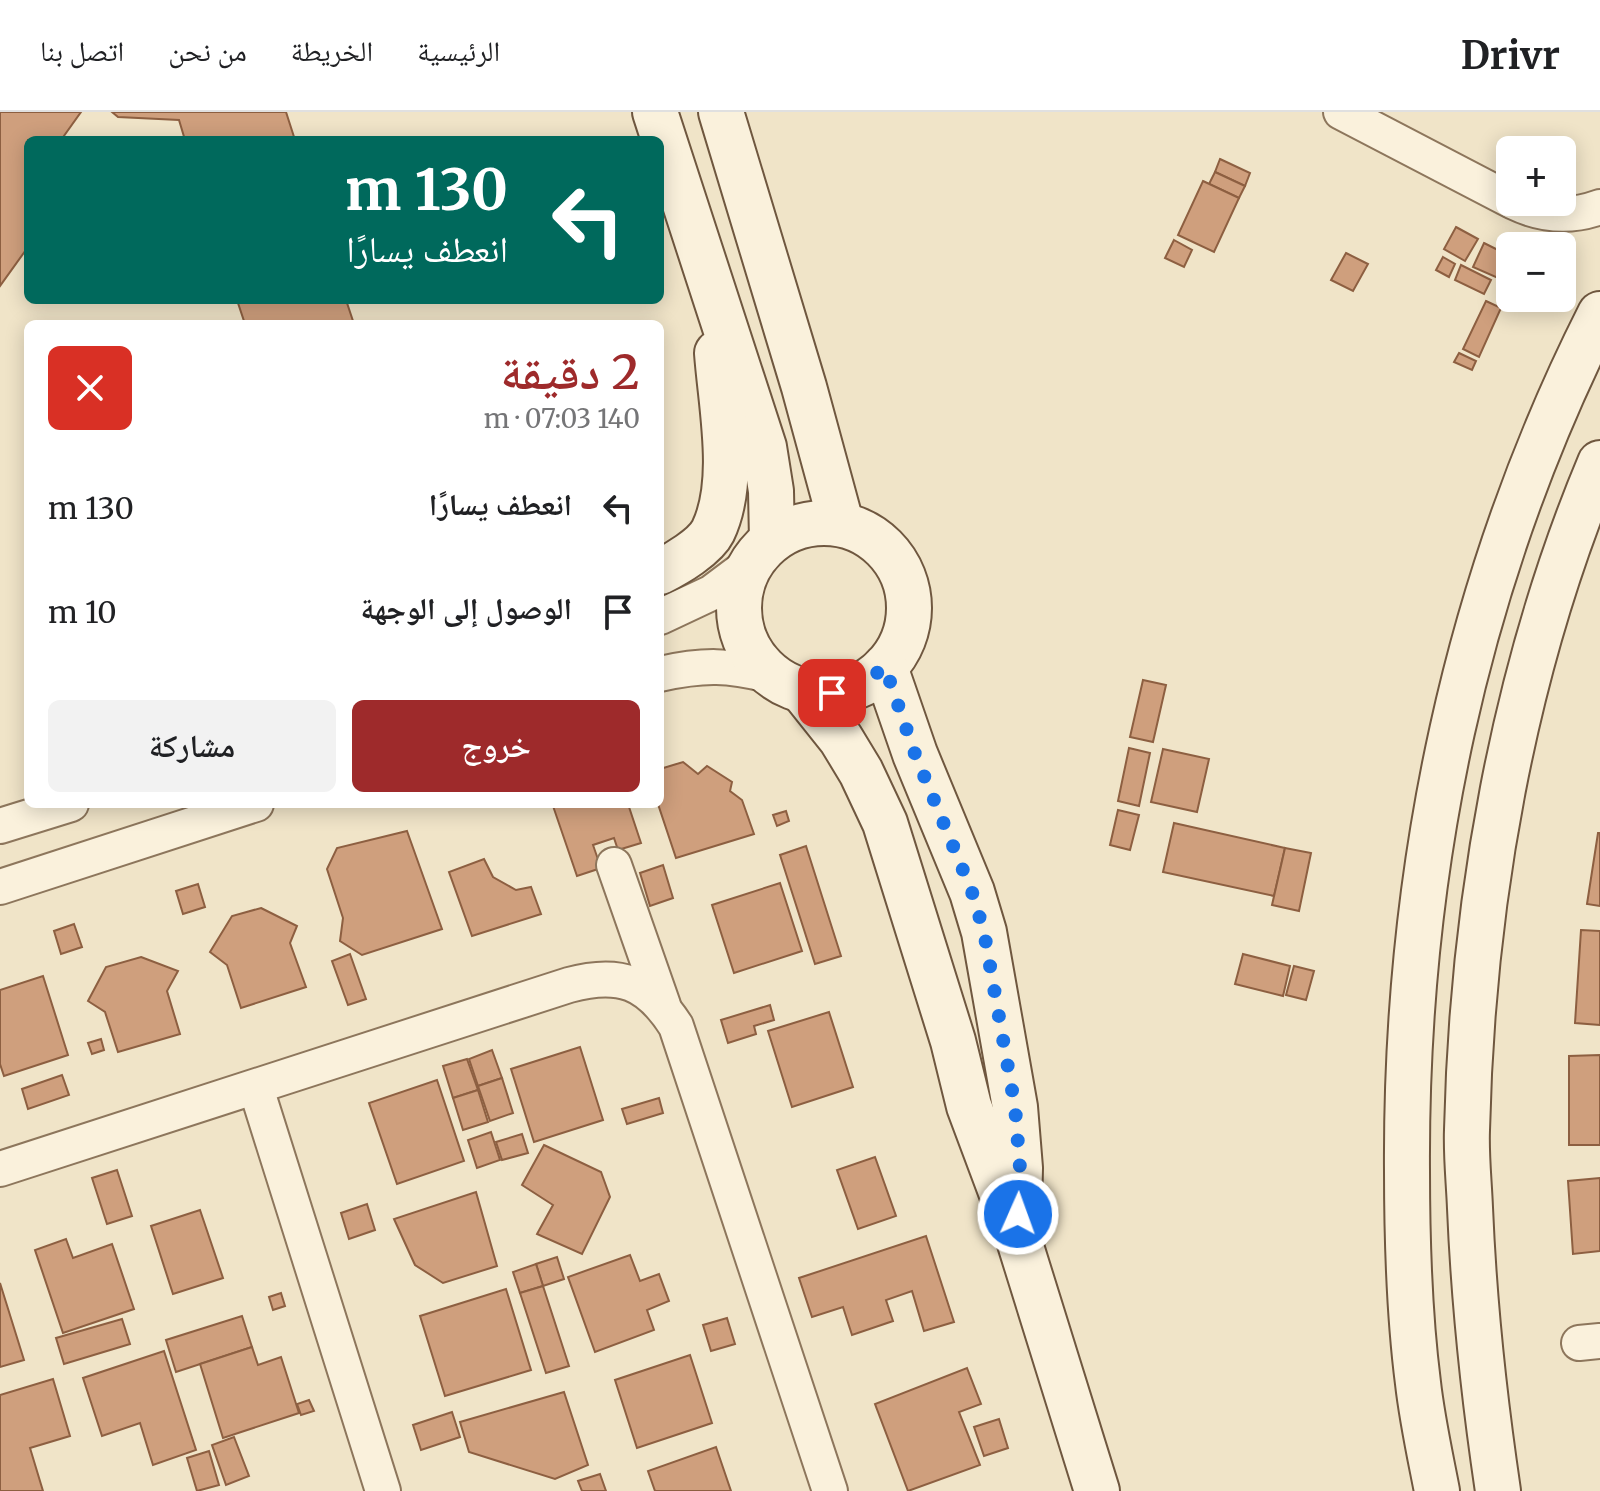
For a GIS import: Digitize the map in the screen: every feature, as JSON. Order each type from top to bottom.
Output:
[{"type":"street","points":[[655,112],[663,136]]},
{"type":"street","points":[[721,112],[782,311],[841,523]]},
{"type":"street","points":[[1341,112],[1496,193]]},
{"type":"street","points":[[664,139],[764,447],[771,491],[762,552],[740,593],[740,624],[751,653],[788,683],[848,750],[885,823],[953,1041],[969,1106],[1018,1237],[1097,1491]]},
{"type":"street","points":[[1576,214],[1600,207]]},
{"type":"street","points":[[664,570],[681,561],[712,534],[725,489],[711,283]]},
{"type":"street","points":[[1437,1491],[1418,1383],[1407,1241],[1407,1084],[1415,958],[1429,841],[1462,682],[1509,526],[1569,375],[1600,314]]},
{"type":"street","points":[[1498,1491],[1481,1374],[1473,1287],[1467,1132],[1475,977],[1497,823],[1531,664],[1580,510],[1600,463]]},
{"type":"street","points":[[664,615],[711,593],[794,528],[819,522],[841,523],[877,540],[900,568],[910,602],[905,637],[885,667],[861,685],[832,693],[733,666],[692,667],[664,673]]},
{"type":"street","points":[[885,667],[915,754],[972,892],[984,932],[1019,1145],[1018,1237]]},
{"type":"street","points":[[0,826],[58,808]]},
{"type":"street","points":[[0,887],[244,808]]},
{"type":"street","points":[[614,865],[663,1005],[676,1026],[830,1491]]},
{"type":"street","points":[[0,1169],[594,978],[619,980],[643,989],[663,1005]]},
{"type":"street","points":[[256,1088],[374,1489]]},
{"type":"building","points":[[0,112],[81,112],[64,136],[24,136],[24,253],[0,286]]},
{"type":"building","points":[[112,112],[286,112],[294,136],[184,136],[179,120],[118,117]]},
{"type":"building","points":[[1220,159],[1250,173],[1245,186],[1215,172]]},
{"type":"building","points":[[1215,172],[1245,186],[1239,198],[1209,184]]},
{"type":"building","points":[[1203,181],[1239,198],[1214,252],[1178,235]]},
{"type":"building","points":[[1456,227],[1478,239],[1465,261],[1444,249]]},
{"type":"building","points":[[1174,240],[1192,250],[1184,267],[1165,258]]},
{"type":"building","points":[[1484,243],[1496,249],[1496,277],[1473,267]]},
{"type":"building","points":[[1346,253],[1368,264],[1353,291],[1331,280]]},
{"type":"building","points":[[1443,257],[1455,264],[1449,277],[1436,270]]},
{"type":"building","points":[[1461,265],[1491,280],[1484,294],[1455,280]]},
{"type":"building","points":[[1486,301],[1496,306],[1496,312],[1499,312],[1479,357],[1463,349]]},
{"type":"building","points":[[238,304],[347,304],[353,320],[244,320]]},
{"type":"building","points":[[1459,353],[1476,361],[1472,370],[1454,362]]},
{"type":"building","points":[[1143,680],[1166,685],[1153,742],[1130,737]]},
{"type":"building","points":[[1129,748],[1150,753],[1139,806],[1118,801]]},
{"type":"building","points":[[1163,749],[1209,759],[1197,812],[1151,802]]},
{"type":"building","points":[[683,762],[698,774],[707,766],[732,782],[730,791],[742,800],[754,834],[676,858],[659,808],[664,808],[664,768]]},
{"type":"building","points":[[554,808],[629,808],[641,843],[618,850],[614,838],[593,845],[601,868],[577,876]]},
{"type":"building","points":[[1118,810],[1139,815],[1130,850],[1110,845]]},
{"type":"building","points":[[786,811],[789,821],[777,826],[773,815]]},
{"type":"building","points":[[1174,823],[1285,848],[1274,896],[1163,872]]},
{"type":"building","points":[[407,831],[442,929],[362,955],[340,941],[343,918],[327,869],[337,848]]},
{"type":"building","points":[[1600,833],[1600,906],[1587,904]]},
{"type":"building","points":[[806,846],[841,956],[815,964],[780,855]]},
{"type":"building","points":[[1285,848],[1311,853],[1299,911],[1272,905]]},
{"type":"building","points":[[484,859],[493,877],[516,890],[531,887],[541,914],[472,936],[449,872]]},
{"type":"building","points":[[663,865],[673,898],[650,906],[640,873]]},
{"type":"building","points":[[780,883],[802,951],[734,973],[712,905]]},
{"type":"building","points":[[198,884],[205,907],[183,914],[176,891]]},
{"type":"building","points":[[261,908],[297,926],[290,943],[306,987],[241,1008],[227,965],[210,952],[232,916]]},
{"type":"building","points":[[74,924],[82,947],[61,954],[54,931]]},
{"type":"building","points":[[1581,930],[1600,931],[1600,1025],[1575,1023]]},
{"type":"building","points":[[350,954],[366,999],[348,1005],[332,961]]},
{"type":"building","points":[[1243,954],[1290,966],[1283,996],[1235,984]]},
{"type":"building","points":[[141,957],[178,971],[167,991],[180,1034],[118,1052],[105,1012],[88,1001],[106,967]]},
{"type":"building","points":[[1294,966],[1314,971],[1306,1000],[1286,995]]},
{"type":"building","points":[[43,976],[68,1055],[4,1076],[0,1064],[0,990]]},
{"type":"building","points":[[770,1005],[774,1020],[754,1026],[756,1034],[728,1043],[721,1020]]},
{"type":"building","points":[[829,1012],[853,1087],[792,1107],[768,1031]]},
{"type":"building","points":[[101,1039],[104,1050],[92,1054],[88,1043]]},
{"type":"building","points":[[580,1047],[603,1120],[534,1142],[511,1069]]},
{"type":"building","points":[[492,1050],[502,1078],[478,1086],[469,1059]]},
{"type":"building","points":[[1600,1055],[1600,1145],[1569,1145],[1569,1056]]},
{"type":"building","points":[[467,1059],[478,1090],[453,1098],[443,1066]]},
{"type":"building","points":[[62,1075],[69,1095],[28,1109],[22,1089]]},
{"type":"building","points":[[502,1078],[513,1113],[490,1121],[478,1086]]},
{"type":"building","points":[[437,1080],[464,1161],[397,1184],[369,1103]]},
{"type":"building","points":[[478,1090],[488,1122],[463,1130],[453,1098]]},
{"type":"building","points":[[659,1098],[663,1113],[627,1124],[622,1109]]},
{"type":"building","points":[[491,1132],[500,1160],[477,1168],[468,1140]]},
{"type":"building","points":[[522,1134],[528,1153],[502,1160],[496,1142]]},
{"type":"building","points":[[544,1145],[601,1172],[610,1197],[582,1254],[537,1234],[553,1205],[522,1185]]},
{"type":"building","points":[[875,1157],[896,1216],[858,1229],[837,1170]]},
{"type":"building","points":[[117,1170],[132,1216],[107,1224],[92,1178]]},
{"type":"building","points":[[1600,1178],[1600,1251],[1573,1254],[1568,1181]]},
{"type":"building","points":[[476,1192],[497,1266],[443,1283],[415,1265],[394,1219]]},
{"type":"building","points":[[367,1204],[375,1230],[349,1239],[341,1213]]},
{"type":"building","points":[[200,1210],[223,1278],[173,1294],[151,1226]]},
{"type":"building","points":[[926,1236],[954,1322],[924,1331],[912,1291],[886,1300],[893,1321],[852,1335],[843,1307],[812,1317],[799,1278]]},
{"type":"building","points":[[66,1239],[73,1258],[112,1244],[134,1309],[63,1333],[35,1250]]},
{"type":"building","points":[[630,1255],[640,1281],[659,1274],[669,1301],[647,1310],[654,1330],[595,1352],[568,1277]]},
{"type":"building","points":[[557,1257],[564,1279],[543,1286],[536,1264]]},
{"type":"building","points":[[536,1264],[543,1286],[520,1293],[513,1272]]},
{"type":"building","points":[[0,1283],[24,1360],[0,1367]]},
{"type":"building","points":[[543,1286],[569,1366],[546,1373],[520,1293]]},
{"type":"building","points":[[506,1289],[531,1370],[445,1396],[420,1316]]},
{"type":"building","points":[[281,1293],[285,1306],[273,1310],[269,1297]]},
{"type":"building","points":[[242,1316],[252,1347],[176,1372],[166,1340]]},
{"type":"building","points":[[727,1318],[735,1344],[711,1351],[703,1325]]},
{"type":"building","points":[[122,1319],[130,1344],[64,1364],[56,1338]]},
{"type":"building","points":[[252,1347],[258,1365],[281,1357],[299,1413],[223,1438],[200,1364]]},
{"type":"building","points":[[164,1351],[196,1450],[153,1465],[140,1423],[102,1436],[83,1378]]},
{"type":"building","points":[[690,1355],[712,1423],[637,1448],[615,1380]]},
{"type":"building","points":[[967,1368],[981,1404],[959,1412],[980,1465],[908,1491],[875,1404]]},
{"type":"building","points":[[53,1379],[70,1436],[30,1448],[43,1491],[0,1491],[0,1395]]},
{"type":"building","points":[[564,1392],[588,1465],[555,1479],[469,1452],[460,1422]]},
{"type":"building","points":[[309,1400],[314,1411],[301,1415],[297,1404]]},
{"type":"building","points":[[452,1412],[460,1437],[421,1450],[413,1425]]},
{"type":"building","points":[[999,1419],[1008,1448],[984,1456],[974,1427]]},
{"type":"building","points":[[234,1437],[249,1476],[226,1485],[212,1445]]},
{"type":"building","points":[[716,1447],[731,1491],[655,1491],[648,1471]]},
{"type":"building","points":[[209,1451],[219,1485],[197,1491],[187,1458]]},
{"type":"building","points":[[600,1474],[606,1491],[582,1491],[578,1481]]},
{"type":"route","points":[[832,693],[861,685],[885,667],[915,754],[972,892],[984,932],[1015,1107],[1020,1168],[1018,1214]]}]
